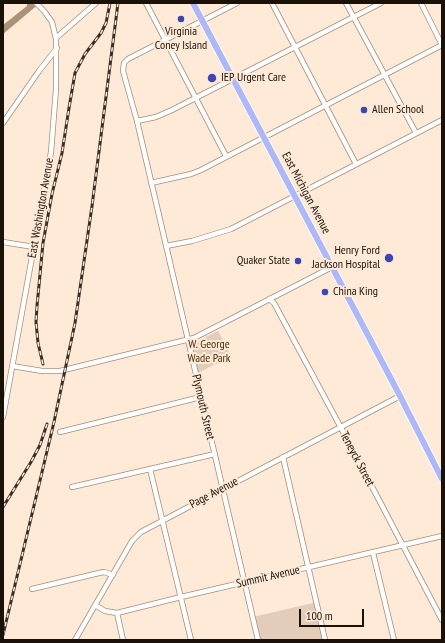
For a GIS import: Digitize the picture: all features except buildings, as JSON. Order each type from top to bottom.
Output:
[{"type":"main road","name":"East Michigan Avenue","points":[[194,3],[442,479]]},
{"type":"street","points":[[56,38],[96,3]]},
{"type":"street","points":[[146,3],[226,156]]},
{"type":"street","points":[[166,41],[237,3]]},
{"type":"street","points":[[272,3],[356,164]]},
{"type":"street","points":[[346,3],[416,133]]},
{"type":"street","points":[[137,121],[160,115],[196,98],[380,3]]},
{"type":"street","points":[[151,183],[191,174],[442,45],[421,3]]},
{"type":"street","name":"East Washington Avenue","points":[[3,417],[51,152],[56,89],[57,48],[52,22],[38,5]]},
{"type":"street","name":"Plymouth Street","points":[[166,41],[128,59],[124,62],[123,71],[137,121],[258,640]]},
{"type":"street","points":[[3,122],[57,48]]},
{"type":"street","points":[[166,246],[225,232],[442,120]]},
{"type":"street","points":[[3,242],[34,247]]},
{"type":"street","points":[[12,366],[42,371],[60,371],[194,338],[332,267]]},
{"type":"street","name":"Teneyck Street","points":[[270,298],[357,457],[402,546],[442,620]]},
{"type":"street","name":"Page Avenue","points":[[75,640],[135,537],[141,532],[400,396]]},
{"type":"street","points":[[60,432],[201,398]]},
{"type":"street","points":[[72,487],[215,454]]},
{"type":"street","points":[[283,457],[325,640]]},
{"type":"street","points":[[150,469],[191,640]]},
{"type":"street","name":"Summit Avenue","points":[[117,614],[181,597],[442,536]]},
{"type":"street","points":[[373,553],[394,640]]},
{"type":"street","points":[[32,589],[104,572],[113,575]]},
{"type":"street","points":[[95,605],[117,614],[123,640]]},
{"type":"green space","name":"W. George Wade Park","points":[[218,331],[231,356],[198,373],[192,344]]},
{"type":"green space","points":[[317,602],[325,640],[258,640],[253,617]]},
{"type":"shaded area","points":[[27,3],[40,3],[3,34],[3,25],[27,6]]},
{"type":"railway","points":[[43,364],[38,343],[36,322],[43,243],[52,194],[62,153],[75,73],[85,54],[101,33],[106,23],[110,3]]},
{"type":"railway","points":[[3,635],[54,422],[75,323],[92,206],[118,3]]},
{"type":"railway","points":[[3,507],[31,462],[40,445],[47,424]]},
{"type":"place","name":"Virginia Coney Island","points":[[181,19]]},
{"type":"place","name":"IEP Urgent Care","points":[[212,78]]},
{"type":"place","name":"Allen School","points":[[364,110]]},
{"type":"place","name":"Henry Ford Jackson Hospital","points":[[389,258]]},
{"type":"place","name":"Quaker State","points":[[298,261]]},
{"type":"place","name":"China King","points":[[325,292]]}]
